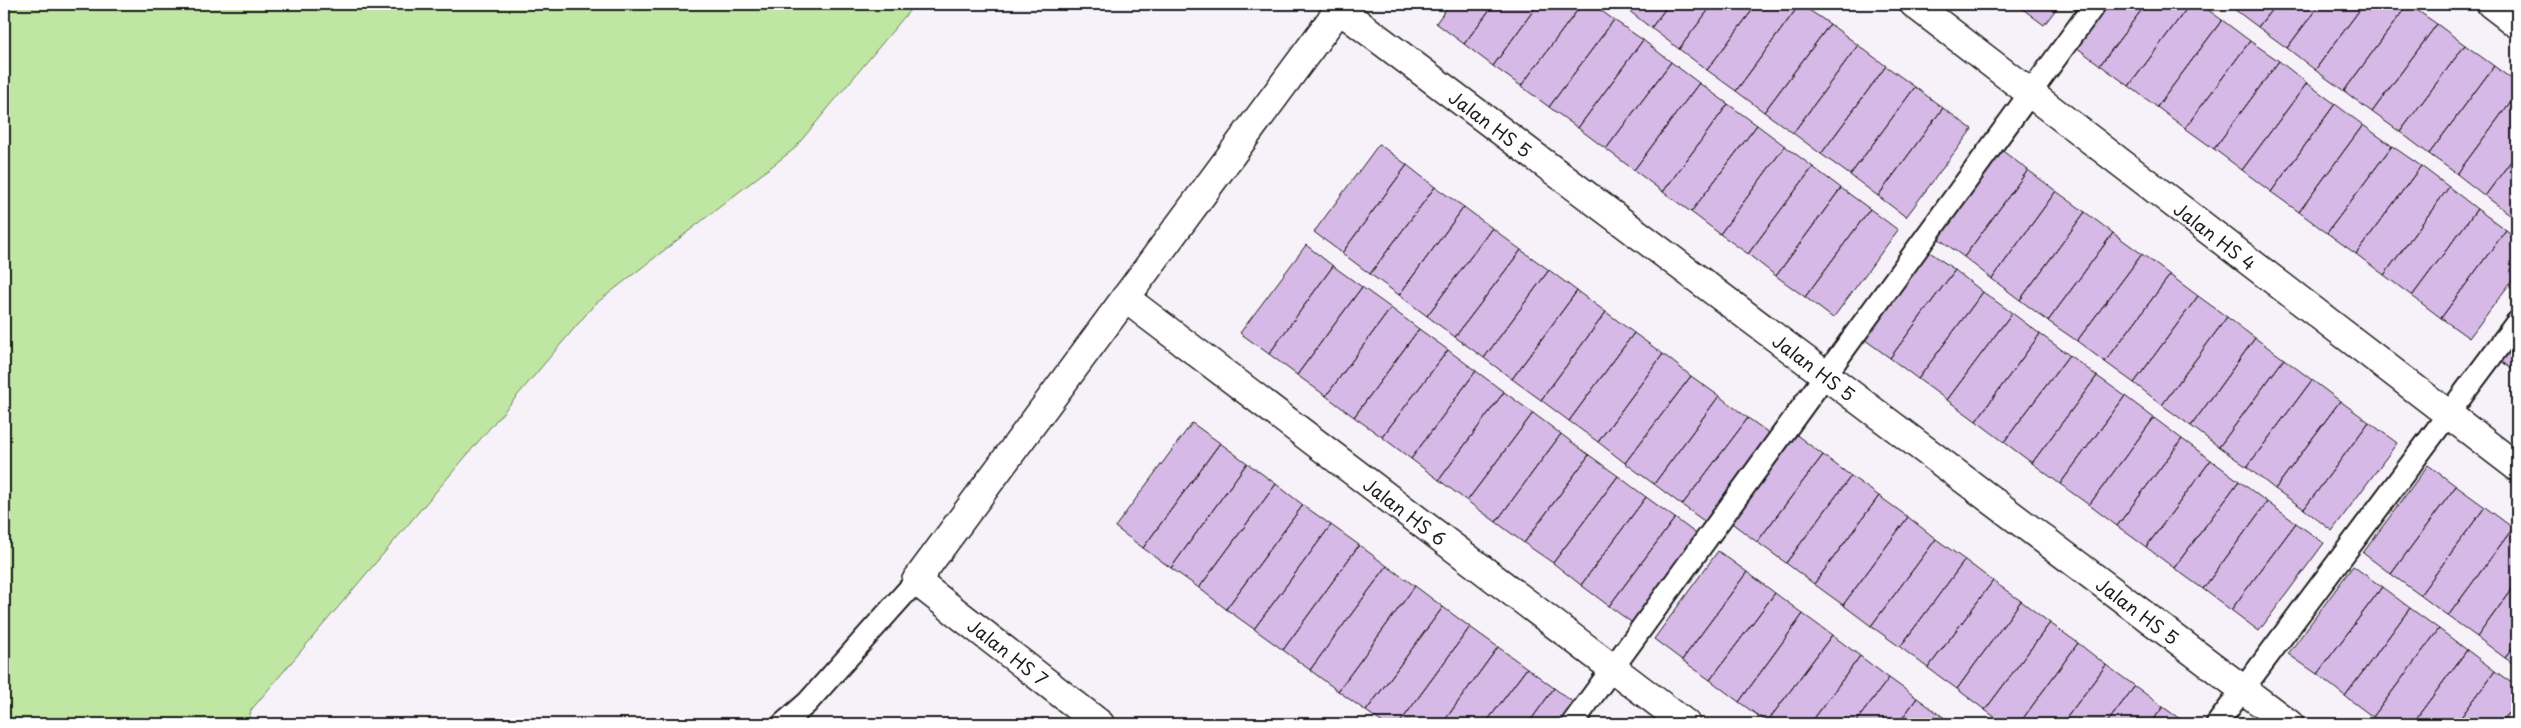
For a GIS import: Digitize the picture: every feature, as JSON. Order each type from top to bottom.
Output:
[{"type":"street","name":"Jalan HS 4","points":[[1914,4],[2517,467]]},
{"type":"street","points":[[2491,4],[2517,24]]},
{"type":"street","points":[[916,581],[1341,7]]},
{"type":"street","name":"Jalan HS 5","points":[[1341,7],[1825,376],[2289,724]]},
{"type":"street","name":"Jalan HS 6","points":[[1125,298],[1686,724]]},
{"type":"street","name":"Jalan HS 7","points":[[916,581],[1100,724]]},
{"type":"lane","points":[[1572,724],[2095,4]]},
{"type":"lane","points":[[2217,724],[2517,322]]},
{"type":"lane","points":[[783,724],[807,703],[916,581]]},
{"type":"green space","points":[[4,4],[915,4],[794,149],[594,305],[251,710],[248,724],[4,724]]},
{"type":"building","points":[[1450,4],[1494,4],[1464,44],[1436,23]]},
{"type":"building","points":[[1494,4],[1538,4],[1493,66],[1464,44]]},
{"type":"building","points":[[1538,4],[1582,4],[1521,86],[1493,66]]},
{"type":"building","points":[[1582,4],[1592,4],[1614,20],[1549,107],[1521,86]]},
{"type":"building","points":[[1625,4],[1669,4],[1651,28],[1623,6]]},
{"type":"building","points":[[1669,4],[1713,4],[1679,49],[1651,28]]},
{"type":"building","points":[[1713,4],[1757,4],[1707,70],[1679,49]]},
{"type":"building","points":[[1757,4],[1800,4],[1736,91],[1707,70]]},
{"type":"building","points":[[1800,4],[1830,24],[1764,112],[1736,91]]},
{"type":"building","points":[[2016,4],[2060,4],[2044,25]]},
{"type":"building","points":[[2102,4],[2146,4],[2100,65],[2072,44]]},
{"type":"building","points":[[2146,4],[2190,4],[2129,86],[2100,65]]},
{"type":"building","points":[[2190,4],[2200,4],[2222,20],[2157,107],[2129,86]]},
{"type":"building","points":[[2232,4],[2276,4],[2258,27],[2230,6]]},
{"type":"building","points":[[2276,4],[2320,4],[2287,48],[2258,27]]},
{"type":"building","points":[[2320,4],[2364,4],[2315,70],[2287,48]]},
{"type":"building","points":[[2364,4],[2408,4],[2344,91],[2315,70]]},
{"type":"building","points":[[2408,4],[2437,24],[2372,112],[2344,91]]},
{"type":"building","points":[[1614,20],[1643,40],[1578,128],[1549,107]]},
{"type":"building","points":[[2222,20],[2250,41],[2185,128],[2157,107]]},
{"type":"building","points":[[1830,24],[1858,45],[1793,133],[1764,112]]},
{"type":"building","points":[[2437,24],[2465,45],[2400,132],[2372,112]]},
{"type":"building","points":[[1643,40],[1671,62],[1606,149],[1578,128]]},
{"type":"building","points":[[2250,41],[2279,61],[2214,149],[2185,128]]},
{"type":"building","points":[[1858,45],[1886,66],[1821,154],[1793,133]]},
{"type":"building","points":[[2465,45],[2494,66],[2429,154],[2400,132]]},
{"type":"building","points":[[2279,61],[2307,83],[2242,170],[2214,149]]},
{"type":"building","points":[[1671,62],[1699,83],[1634,170],[1606,149]]},
{"type":"building","points":[[1886,66],[1915,87],[1850,175],[1821,154]]},
{"type":"building","points":[[2494,66],[2517,83],[2517,93],[2457,174],[2429,154]]},
{"type":"building","points":[[1699,83],[1728,104],[1663,192],[1634,170]]},
{"type":"building","points":[[2307,83],[2335,104],[2271,192],[2242,170]]},
{"type":"building","points":[[1915,87],[1943,108],[1878,196],[1850,175]]},
{"type":"building","points":[[2517,93],[2517,153],[2485,196],[2457,174]]},
{"type":"building","points":[[1728,104],[1757,125],[1691,212],[1663,192]]},
{"type":"building","points":[[2335,104],[2363,125],[2299,212],[2271,192]]},
{"type":"building","points":[[1943,108],[1972,129],[1906,217],[1878,196]]},
{"type":"building","points":[[1757,125],[1785,146],[1720,234],[1691,212]]},
{"type":"building","points":[[2363,125],[2392,146],[2327,233],[2299,212]]},
{"type":"building","points":[[1379,144],[1407,165],[1342,253],[1314,232]]},
{"type":"building","points":[[1785,146],[1813,167],[1748,254],[1720,234]]},
{"type":"building","points":[[2392,146],[2421,166],[2356,254],[2327,233]]},
{"type":"building","points":[[2000,149],[2028,170],[1964,257],[1935,236]]},
{"type":"building","points":[[2517,153],[2517,213],[2514,217],[2485,196]]},
{"type":"building","points":[[1407,165],[1435,187],[1370,274],[1342,253]]},
{"type":"building","points":[[2421,166],[2449,187],[2384,275],[2356,254]]},
{"type":"building","points":[[1813,167],[1841,188],[1776,276],[1748,254]]},
{"type":"building","points":[[2028,170],[2056,191],[1992,279],[1964,257]]},
{"type":"building","points":[[1435,187],[1464,207],[1399,295],[1370,274]]},
{"type":"building","points":[[2449,187],[2477,209],[2412,296],[2384,275]]},
{"type":"building","points":[[1841,188],[1870,209],[1805,297],[1776,276]]},
{"type":"building","points":[[2056,191],[2085,212],[2020,300],[1992,279]]},
{"type":"building","points":[[1464,207],[1492,228],[1427,316],[1399,295]]},
{"type":"building","points":[[1870,209],[1898,230],[1833,318],[1805,297]]},
{"type":"building","points":[[2477,209],[2506,230],[2441,318],[2412,296]]},
{"type":"building","points":[[2085,212],[2113,233],[2048,321],[2020,300]]},
{"type":"building","points":[[1492,228],[1521,250],[1455,337],[1427,316]]},
{"type":"building","points":[[2506,230],[2517,238],[2517,274],[2469,338],[2441,318]]},
{"type":"building","points":[[2113,233],[2142,254],[2077,341],[2048,321]]},
{"type":"building","points":[[1306,245],[1333,266],[1269,354],[1240,333]]},
{"type":"building","points":[[1521,250],[1549,270],[1484,358],[1455,337]]},
{"type":"building","points":[[1927,250],[1955,270],[1890,358],[1861,337]]},
{"type":"building","points":[[2142,254],[2170,275],[2105,362],[2077,341]]},
{"type":"building","points":[[1333,266],[1362,287],[1297,375],[1269,354]]},
{"type":"building","points":[[1549,270],[1577,291],[1512,379],[1484,358]]},
{"type":"building","points":[[1955,270],[1983,292],[1918,379],[1890,358]]},
{"type":"building","points":[[2170,275],[2198,296],[2134,383],[2105,362]]},
{"type":"building","points":[[1362,287],[1391,308],[1326,396],[1297,375]]},
{"type":"building","points":[[1577,291],[1606,312],[1541,400],[1512,379]]},
{"type":"building","points":[[1983,292],[2012,313],[1947,400],[1918,379]]},
{"type":"building","points":[[2198,296],[2227,317],[2162,405],[2134,383]]},
{"type":"building","points":[[1391,308],[1419,329],[1354,417],[1326,396]]},
{"type":"building","points":[[1606,312],[1634,333],[1569,421],[1541,400]]},
{"type":"building","points":[[2012,313],[2040,334],[1976,421],[1947,400]]},
{"type":"building","points":[[2227,317],[2255,338],[2191,426],[2162,405]]},
{"type":"building","points":[[1419,329],[1448,350],[1382,437],[1354,417]]},
{"type":"building","points":[[1634,333],[1663,354],[1598,442],[1569,421]]},
{"type":"building","points":[[2040,334],[2069,355],[2004,442],[1976,421]]},
{"type":"building","points":[[2255,338],[2284,359],[2219,447],[2191,426]]},
{"type":"building","points":[[2517,340],[2517,373],[2501,361]]},
{"type":"building","points":[[1448,350],[1476,371],[1411,459],[1382,437]]},
{"type":"building","points":[[1663,354],[1691,376],[1625,463],[1598,442]]},
{"type":"building","points":[[2069,355],[2097,376],[2032,463],[2004,442]]},
{"type":"building","points":[[2284,359],[2312,380],[2247,467],[2219,447]]},
{"type":"building","points":[[1476,371],[1504,392],[1439,480],[1411,459]]},
{"type":"building","points":[[1691,376],[1719,396],[1654,484],[1625,463]]},
{"type":"building","points":[[2097,376],[2125,396],[2060,484],[2032,463]]},
{"type":"building","points":[[2312,380],[2340,401],[2275,489],[2247,467]]},
{"type":"building","points":[[1504,392],[1533,413],[1467,501],[1439,480]]},
{"type":"building","points":[[1719,396],[1748,418],[1682,505],[1654,484]]},
{"type":"building","points":[[2125,396],[2154,418],[2089,505],[2060,484]]},
{"type":"building","points":[[2340,401],[2369,422],[2304,509],[2275,489]]},
{"type":"building","points":[[1533,413],[1561,434],[1496,522],[1467,501]]},
{"type":"building","points":[[1748,418],[1776,438],[1711,526],[1682,505]]},
{"type":"building","points":[[2154,418],[2182,439],[2117,526],[2089,505]]},
{"type":"building","points":[[2369,422],[2397,443],[2332,531],[2304,509]]},
{"type":"building","points":[[1192,423],[1220,443],[1143,548],[1115,527]]},
{"type":"building","points":[[1794,433],[1823,455],[1757,542],[1729,521]]},
{"type":"building","points":[[1561,434],[1589,455],[1524,543],[1496,522]]},
{"type":"building","points":[[2182,439],[2211,460],[2146,547],[2117,526]]},
{"type":"building","points":[[1220,443],[1247,463],[1171,568],[1143,548]]},
{"type":"building","points":[[1589,455],[1618,476],[1553,563],[1524,543]]},
{"type":"building","points":[[1823,455],[1851,476],[1786,563],[1757,542]]},
{"type":"building","points":[[2211,460],[2239,481],[2174,568],[2146,547]]},
{"type":"building","points":[[1247,463],[1276,484],[1199,588],[1171,568]]},
{"type":"building","points":[[2428,465],[2456,486],[2391,574],[2363,553]]},
{"type":"building","points":[[1618,476],[1646,497],[1581,585],[1553,563]]},
{"type":"building","points":[[1851,476],[1879,496],[1814,584],[1786,563]]},
{"type":"building","points":[[2239,481],[2267,502],[2203,589],[2174,568]]},
{"type":"building","points":[[1276,484],[1303,505],[1226,609],[1199,588]]},
{"type":"building","points":[[2456,486],[2485,507],[2420,595],[2391,574]]},
{"type":"building","points":[[1879,496],[1908,517],[1843,605],[1814,584]]},
{"type":"building","points":[[1646,497],[1675,518],[1609,606],[1581,585]]},
{"type":"building","points":[[2267,502],[2296,523],[2231,610],[2203,589]]},
{"type":"building","points":[[1303,505],[1331,525],[1254,629],[1226,609]]},
{"type":"building","points":[[2485,507],[2513,528],[2448,616],[2420,595]]},
{"type":"building","points":[[1908,517],[1936,539],[1871,626],[1843,605]]},
{"type":"building","points":[[1675,518],[1703,539],[1638,627],[1609,606]]},
{"type":"building","points":[[2296,523],[2324,543],[2259,631],[2231,610]]},
{"type":"building","points":[[1331,525],[1359,545],[1283,650],[1254,629]]},
{"type":"building","points":[[2513,528],[2517,531],[2517,582],[2477,637],[2448,616]]},
{"type":"building","points":[[1936,539],[1965,560],[1900,647],[1871,626]]},
{"type":"building","points":[[1359,545],[1387,566],[1310,670],[1283,650]]},
{"type":"building","points":[[1718,551],[1747,572],[1682,660],[1654,639]]},
{"type":"building","points":[[1965,560],[1993,581],[1928,668],[1900,647]]},
{"type":"building","points":[[1387,566],[1415,586],[1338,691],[1310,670]]},
{"type":"building","points":[[2353,566],[2382,587],[2317,674],[2288,654]]},
{"type":"building","points":[[1747,572],[1775,593],[1710,680],[1682,660]]},
{"type":"building","points":[[1993,581],[2021,601],[1957,689],[1928,668]]},
{"type":"building","points":[[2517,582],[2517,642],[2505,658],[2477,637]]},
{"type":"building","points":[[1415,586],[1443,607],[1366,711],[1338,691]]},
{"type":"building","points":[[2382,587],[2410,608],[2345,696],[2317,674]]},
{"type":"building","points":[[1775,593],[1803,614],[1739,702],[1710,680]]},
{"type":"building","points":[[2021,601],[2050,623],[1985,710],[1957,689]]},
{"type":"building","points":[[1443,607],[1470,627],[1399,724],[1384,724],[1366,711]]},
{"type":"building","points":[[2410,608],[2439,629],[2373,717],[2345,696]]},
{"type":"building","points":[[1803,614],[1832,635],[1767,722],[1739,702]]},
{"type":"building","points":[[2050,623],[2078,643],[2019,724],[2004,724],[1985,710]]},
{"type":"building","points":[[1470,627],[1498,647],[1442,724],[1399,724]]},
{"type":"building","points":[[2439,629],[2467,650],[2412,724],[2384,724],[2373,717]]},
{"type":"building","points":[[1832,635],[1860,656],[1810,724],[1769,724],[1767,722]]},
{"type":"building","points":[[2517,642],[2517,666],[2505,658]]},
{"type":"building","points":[[2078,643],[2106,665],[2062,724],[2019,724]]},
{"type":"building","points":[[1498,647],[1527,668],[1485,724],[1442,724]]},
{"type":"building","points":[[2467,650],[2495,671],[2456,724],[2412,724]]},
{"type":"building","points":[[1860,656],[1889,678],[1854,724],[1810,724]]},
{"type":"building","points":[[2106,665],[2135,686],[2106,724],[2062,724]]},
{"type":"building","points":[[1527,668],[1554,688],[1528,724],[1485,724]]},
{"type":"building","points":[[2495,671],[2517,687],[2517,701],[2500,724],[2456,724]]},
{"type":"building","points":[[1889,678],[1917,698],[1898,724],[1854,724]]},
{"type":"building","points":[[2135,686],[2163,707],[2150,724],[2106,724]]},
{"type":"building","points":[[1554,688],[1582,709],[1571,724],[1528,724]]},
{"type":"building","points":[[1917,698],[1946,719],[1941,724],[1898,724]]},
{"type":"building","points":[[2517,701],[2517,724],[2500,724]]},
{"type":"building","points":[[2163,707],[2187,724],[2150,724]]},
{"type":"building","points":[[1946,719],[1953,724],[1941,724]]}]
